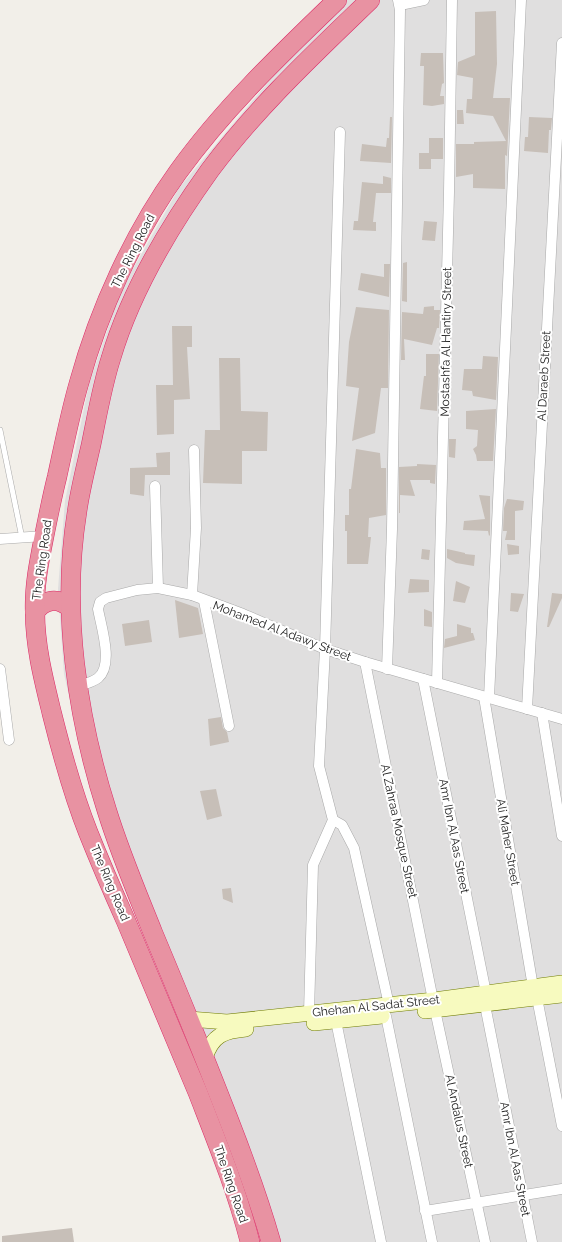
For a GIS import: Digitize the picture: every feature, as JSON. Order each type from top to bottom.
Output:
[{"type":"highway","name":"The Ring Road","points":[[250,1242],[234,1185],[219,1145],[88,831],[76,798],[56,730],[37,645],[35,612],[37,574],[48,512],[78,386],[87,356],[109,298],[147,220],[177,173],[212,128],[272,63],[336,0]]},
{"type":"highway","name":"The Ring Road","points":[[271,1242],[254,1185],[205,1058],[136,892],[107,812],[91,756],[78,686],[70,608],[72,561],[76,514],[111,356],[130,305],[156,256],[195,192],[244,128],[278,90],[370,0]]},
{"type":"highway","points":[[48,512],[55,521],[60,523],[70,521],[76,514]]},
{"type":"highway","points":[[35,612],[48,601],[60,602],[70,608]]},
{"type":"main road","name":"Ghehan Al Sadat Street","points":[[189,1019],[227,1022],[309,1013],[388,1010],[535,993],[562,984]]},
{"type":"main road","name":"Ghehan Al Sadat Street","points":[[535,993],[562,996]]},
{"type":"main road","name":"Ghehan Al Sadat Street","points":[[205,1058],[213,1041],[228,1031],[336,1021],[388,1010]]},
{"type":"street","points":[[387,669],[392,529],[399,2],[424,0]]},
{"type":"street","name":"Mostashfa Al Hantiry Street","points":[[437,683],[449,197],[452,0]]},
{"type":"street","name":"Ali Maher Street","points":[[521,0],[486,698],[535,993],[562,1126]]},
{"type":"street","name":"Al Daraeb Street","points":[[527,709],[562,43]]},
{"type":"street","points":[[309,1013],[313,865],[333,820],[319,766],[325,649],[340,132]]},
{"type":"street","points":[[192,595],[196,528],[194,450]]},
{"type":"street","points":[[155,486],[158,588]]},
{"type":"street","points":[[2,539],[44,536]]},
{"type":"street","name":"Mohamed Al Adawy Street","points":[[78,686],[93,681],[99,677],[106,666],[106,653],[98,609],[100,602],[106,598],[137,590],[158,588],[192,595],[243,614],[325,649],[364,662],[562,719]]},
{"type":"street","points":[[204,600],[230,726]]},
{"type":"street","name":"Al Zahraa Mosque Street","points":[[364,662],[435,1005]]},
{"type":"street","points":[[0,669],[8,740]]},
{"type":"street","name":"Amr Ibn Al Aas Street","points":[[423,679],[532,1242]]},
{"type":"street","points":[[542,713],[562,836]]},
{"type":"street","points":[[333,820],[342,825],[354,848],[388,1010],[432,1242]]},
{"type":"street","name":"Al Andalus Street","points":[[435,1005],[485,1242]]},
{"type":"street","points":[[336,1021],[381,1242]]},
{"type":"street","points":[[426,1211],[562,1190]]},
{"type":"lane","points":[[0,430],[22,538]]},
{"type":"shaded area","points":[[347,0],[562,0],[562,1242],[267,1242],[75,722],[64,674],[58,589],[65,501],[89,384],[121,290],[179,188],[296,49]]},
{"type":"building","points":[[496,11],[497,64],[493,98],[510,98],[507,156],[505,155],[505,189],[473,188],[473,174],[456,177],[456,144],[506,141],[493,116],[466,113],[467,99],[472,99],[473,78],[457,75],[458,62],[475,55],[475,12]]},
{"type":"building","points":[[421,53],[443,53],[444,83],[442,84],[440,96],[444,96],[444,104],[432,106],[423,105],[424,66],[420,66]]},
{"type":"building","points":[[457,110],[463,110],[464,124],[457,124]]},
{"type":"building","points":[[390,117],[392,117],[391,163],[360,161],[362,144],[386,147],[387,138],[389,138]]},
{"type":"building","points":[[529,117],[552,118],[551,130],[549,130],[548,153],[524,151],[525,137],[528,137]]},
{"type":"building","points":[[429,138],[443,138],[443,159],[431,159],[431,169],[419,169],[419,153],[429,153]]},
{"type":"building","points":[[383,176],[391,178],[391,193],[376,193],[373,222],[376,222],[376,231],[353,230],[354,221],[358,221],[362,182],[383,184]]},
{"type":"building","points":[[424,221],[437,222],[435,241],[422,240]]},
{"type":"building","points":[[407,262],[407,302],[402,301],[403,263]]},
{"type":"building","points":[[384,264],[390,264],[389,297],[358,290],[361,273],[384,277]]},
{"type":"building","points":[[434,306],[434,310],[440,310],[439,328],[437,328],[432,345],[404,339],[405,360],[401,360],[402,312],[423,314],[424,307]]},
{"type":"building","points":[[356,307],[389,310],[388,388],[381,388],[375,433],[352,441],[359,388],[346,386],[349,342]]},
{"type":"building","points":[[172,326],[192,326],[192,347],[187,347],[190,399],[174,400],[174,434],[157,435],[156,385],[173,385]]},
{"type":"building","points":[[426,354],[439,354],[437,411],[420,409],[424,376],[426,376]]},
{"type":"building","points":[[483,356],[498,357],[496,400],[473,396],[472,391],[462,390],[464,369],[482,369]]},
{"type":"building","points":[[219,358],[240,358],[241,411],[268,412],[267,451],[242,451],[242,484],[203,483],[205,430],[220,430]]},
{"type":"building","points":[[496,409],[493,461],[477,461],[473,449],[477,446],[478,430],[466,429],[466,411]]},
{"type":"building","points":[[449,439],[456,439],[455,458],[449,457]]},
{"type":"building","points":[[356,449],[380,453],[381,468],[386,468],[386,515],[369,518],[368,537],[371,537],[368,564],[347,564],[347,531],[345,531],[345,515],[349,515],[349,489],[351,489]]},
{"type":"building","points":[[170,452],[170,475],[145,475],[144,496],[130,494],[130,468],[157,467],[156,453]]},
{"type":"building","points":[[417,464],[436,465],[435,484],[430,483],[430,480],[410,480],[415,496],[400,495],[399,513],[399,467],[417,466]]},
{"type":"building","points":[[479,495],[490,496],[489,536],[488,531],[463,530],[464,521],[485,519]]},
{"type":"building","points":[[507,499],[524,501],[523,510],[515,511],[515,540],[505,540],[507,531],[503,531],[504,508]]},
{"type":"building","points":[[507,544],[519,546],[519,554],[508,555]]},
{"type":"building","points":[[422,549],[430,550],[429,560],[421,559]]},
{"type":"building","points":[[447,549],[475,555],[474,566],[456,563],[447,558]]},
{"type":"building","points":[[410,579],[429,580],[429,592],[408,593]]},
{"type":"building","points":[[456,581],[470,587],[465,603],[453,601]]},
{"type":"building","points":[[511,593],[524,594],[518,612],[510,611]]},
{"type":"building","points":[[552,593],[562,594],[562,598],[549,627],[547,627]]},
{"type":"building","points":[[175,600],[198,608],[203,634],[179,638]]},
{"type":"building","points":[[424,609],[432,612],[432,627],[424,626]]},
{"type":"building","points":[[149,620],[152,642],[125,646],[122,624]]},
{"type":"building","points":[[457,624],[471,628],[471,633],[473,633],[475,640],[444,648],[445,639],[457,636]]},
{"type":"building","points":[[221,717],[223,728],[227,732],[229,742],[210,746],[208,719]]},
{"type":"building","points":[[216,789],[222,816],[207,820],[200,791]]},
{"type":"building","points":[[231,888],[233,903],[223,899],[222,889]]},
{"type":"building","points":[[72,1228],[74,1242],[2,1242],[2,1236]]}]
